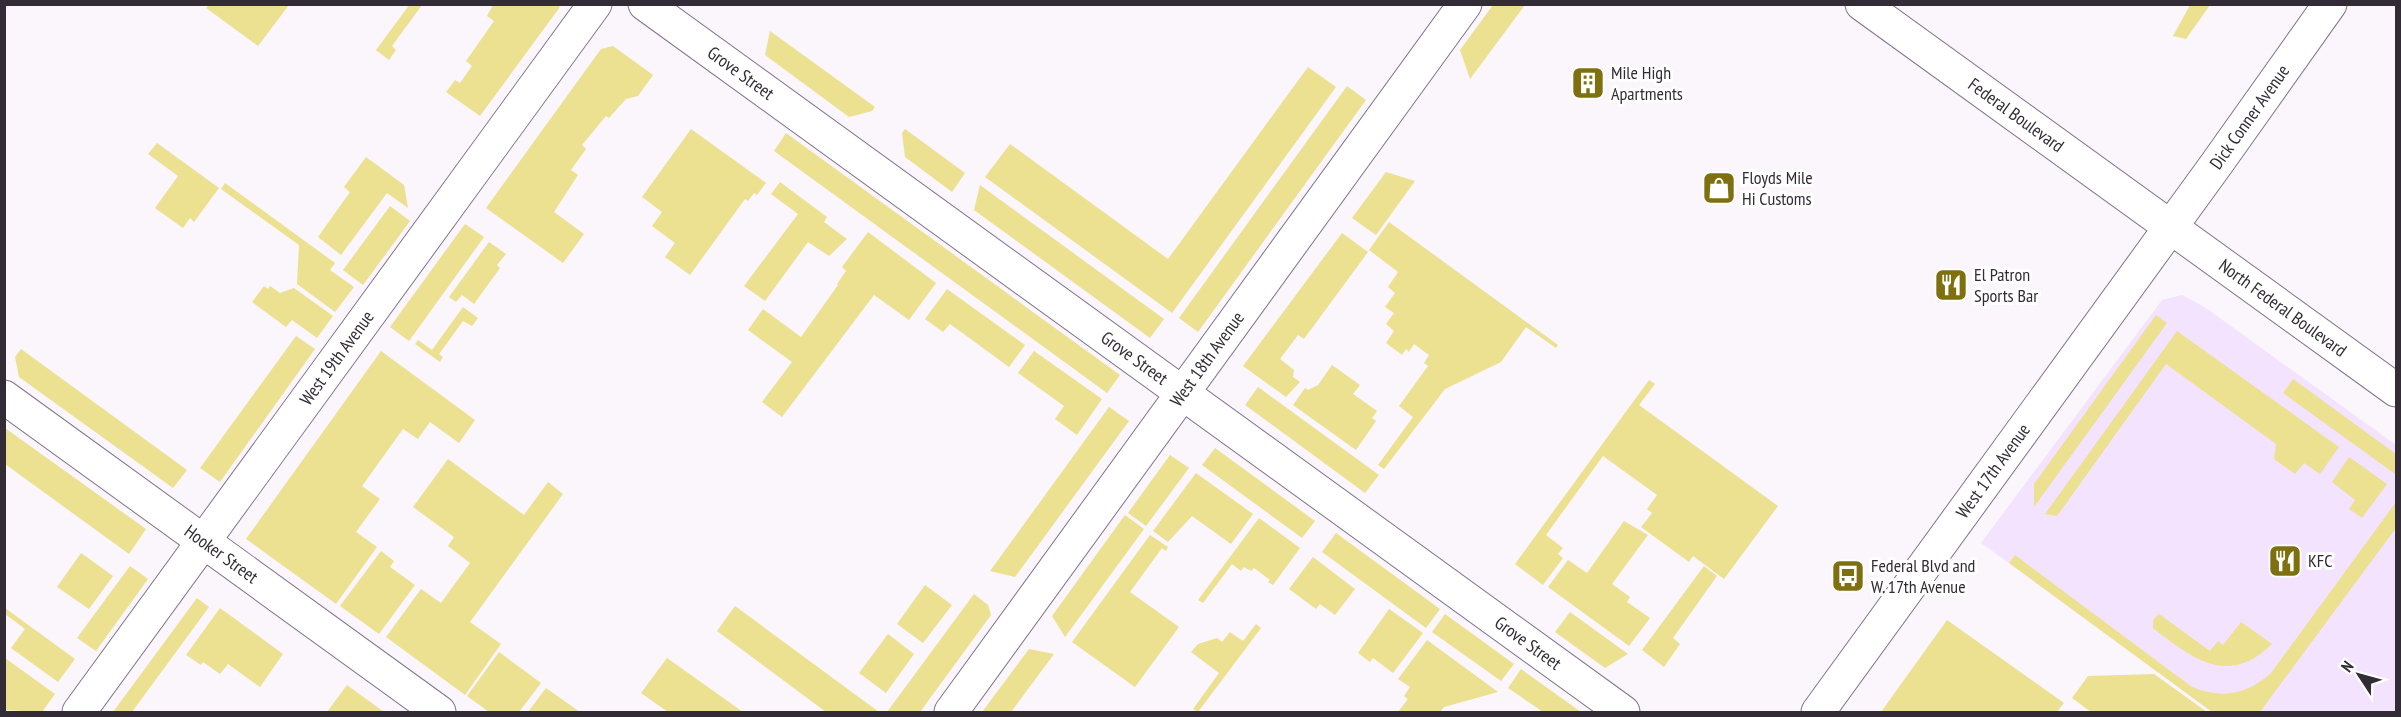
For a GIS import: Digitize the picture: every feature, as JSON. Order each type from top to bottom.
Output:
[{"type":"street","name":"West 19th Avenue","points":[[79,712],[595,4]]},
{"type":"street","name":"Grove Street","points":[[645,4],[1623,712]]},
{"type":"street","name":"West 18th Avenue","points":[[951,712],[1465,4]]},
{"type":"street","name":"Federal Boulevard","points":[[1862,4],[2169,228]]},
{"type":"street","name":"Dick Conner Avenue","points":[[2169,228],[2330,4]]},
{"type":"street","name":"North Federal Boulevard","points":[[2169,228],[2397,390]]},
{"type":"street","name":"West 17th Avenue","points":[[1818,712],[2169,228]]},
{"type":"street","name":"Hooker Street","points":[[4,397],[440,712]]},
{"type":"shaded area","points":[[410,4],[422,5],[392,46],[396,50],[389,60],[376,50]]},
{"type":"shaded area","points":[[209,5],[289,5],[258,46],[206,8]]},
{"type":"shaded area","points":[[493,5],[556,5],[560,7],[480,116],[446,92],[455,80],[460,83],[472,66],[466,61],[494,21],[487,16]]},
{"type":"shaded area","points":[[1493,5],[1525,5],[1470,79],[1460,50]]},
{"type":"shaded area","points":[[2190,5],[2210,5],[2186,39],[2173,36]]},
{"type":"shaded area","points":[[770,31],[875,107],[872,111],[849,117],[765,55]]},
{"type":"shaded area","points":[[613,46],[653,75],[638,96],[626,99],[609,118],[606,116],[582,145],[586,149],[571,170],[578,175],[554,212],[584,234],[563,263],[486,208],[601,49]]},
{"type":"shaded area","points":[[1308,67],[1336,87],[1172,313],[985,177],[1010,144],[1168,259]]},
{"type":"shaded area","points":[[1347,86],[1366,100],[1198,332],[1179,318]]},
{"type":"shaded area","points":[[691,129],[766,183],[757,195],[754,193],[748,201],[745,199],[690,275],[665,257],[675,243],[652,226],[662,212],[642,197]]},
{"type":"shaded area","points":[[905,129],[965,173],[952,192],[905,157],[902,133]]},
{"type":"shaded area","points":[[786,133],[1120,375],[1107,393],[774,151]]},
{"type":"shaded area","points":[[157,143],[219,188],[194,222],[190,218],[183,228],[155,208],[178,176],[148,154]]},
{"type":"shaded area","points":[[366,157],[404,185],[408,208],[387,193],[341,255],[318,237],[350,192],[344,187]]},
{"type":"shaded area","points":[[1386,172],[1415,181],[1376,235],[1352,218]]},
{"type":"shaded area","points":[[780,182],[827,217],[824,222],[847,239],[829,256],[808,242],[765,301],[744,286],[798,214],[771,194]]},
{"type":"shaded area","points":[[225,183],[335,263],[330,270],[354,287],[335,312],[297,284],[299,245],[221,189]]},
{"type":"shaded area","points":[[980,185],[1164,319],[1150,338],[974,210]]},
{"type":"shaded area","points":[[390,206],[410,221],[363,285],[343,270]]},
{"type":"shaded area","points":[[1389,222],[1558,345],[1556,348],[1526,327],[1501,362],[1445,389],[1384,469],[1378,465],[1413,417],[1399,406],[1428,366],[1424,363],[1429,355],[1414,344],[1409,352],[1406,349],[1402,355],[1386,343],[1394,331],[1386,324],[1394,313],[1385,307],[1395,293],[1388,287],[1398,272],[1369,250]]},
{"type":"shaded area","points":[[465,224],[484,237],[409,341],[390,327]]},
{"type":"shaded area","points":[[868,232],[936,283],[909,320],[874,295],[782,417],[762,402],[792,362],[748,330],[763,309],[801,337],[838,285],[846,271],[842,267]]},
{"type":"shaded area","points":[[1342,233],[1368,252],[1304,339],[1298,335],[1280,359],[1294,370],[1293,377],[1300,382],[1286,397],[1243,366]]},
{"type":"shaded area","points":[[489,242],[506,254],[497,265],[500,268],[474,304],[462,295],[456,302],[449,297]]},
{"type":"shaded area","points":[[264,286],[268,289],[270,286],[280,293],[294,288],[333,316],[317,338],[292,320],[286,327],[252,302]]},
{"type":"shaded area","points":[[947,289],[1025,345],[1009,367],[950,324],[943,332],[925,319]]},
{"type":"shaded area","points":[[2182,295],[2206,308],[2396,445],[2396,712],[2215,712],[1981,543],[2162,300]]},
{"type":"shaded area","points":[[463,307],[478,318],[472,326],[463,321],[439,354],[443,357],[440,362],[415,344],[418,340],[432,350]]},
{"type":"shaded area","points":[[2156,315],[2167,323],[2034,507],[2034,484]]},
{"type":"shaded area","points":[[2177,331],[2339,447],[2320,474],[2304,463],[2295,474],[2274,459],[2276,444],[2166,364],[2057,516],[2045,514]]},
{"type":"shaded area","points":[[296,336],[315,349],[220,482],[200,468]]},
{"type":"shaded area","points":[[21,349],[187,470],[173,488],[19,377],[15,357]]},
{"type":"shaded area","points":[[381,351],[475,420],[459,443],[430,422],[418,439],[403,429],[362,486],[380,499],[356,532],[377,547],[336,604],[246,539]]},
{"type":"shaded area","points":[[1034,351],[1102,399],[1077,435],[1055,419],[1064,406],[1018,373]]},
{"type":"shaded area","points":[[1332,365],[1360,385],[1353,394],[1377,411],[1372,418],[1376,421],[1356,450],[1293,405],[1305,388],[1308,390],[1318,385]]},
{"type":"shaded area","points":[[2293,379],[2396,454],[2395,474],[2283,393]]},
{"type":"shaded area","points":[[1649,380],[1655,384],[1639,405],[1778,506],[1724,579],[1693,556],[1689,562],[1641,527],[1652,513],[1647,509],[1657,495],[1603,456],[1546,535],[1563,548],[1558,554],[1563,558],[1543,585],[1515,564]]},
{"type":"shaded area","points":[[1258,387],[1379,475],[1365,493],[1245,405]]},
{"type":"shaded area","points":[[1109,407],[1129,421],[1015,577],[990,571]]},
{"type":"shaded area","points":[[5,428],[146,529],[129,554],[5,464]]},
{"type":"shaded area","points":[[1215,448],[1315,521],[1302,538],[1202,465]]},
{"type":"shaded area","points":[[1170,455],[1189,468],[1146,526],[1128,513]]},
{"type":"shaded area","points":[[2349,457],[2387,484],[2362,518],[2349,509],[2355,500],[2332,482]]},
{"type":"shaded area","points":[[448,459],[524,515],[548,482],[563,494],[470,622],[501,644],[465,695],[386,637],[421,589],[441,603],[470,563],[448,546],[454,537],[413,507]]},
{"type":"shaded area","points":[[1196,473],[1253,514],[1231,544],[1192,516],[1168,542],[1153,531]]},
{"type":"shaded area","points":[[2396,502],[2396,528],[2260,712],[2212,712],[2009,563],[2015,555],[2192,687],[2214,693],[2234,693],[2252,686],[2271,673]]},
{"type":"shaded area","points":[[1125,515],[1144,529],[1065,637],[1052,616]]},
{"type":"shaded area","points":[[1259,518],[1300,548],[1273,585],[1254,568],[1251,571],[1244,567],[1241,571],[1232,564],[1203,603],[1198,600]]},
{"type":"shaded area","points":[[1624,521],[1648,535],[1612,584],[1630,597],[1627,602],[1650,618],[1629,646],[1548,587],[1568,560],[1587,573]]},
{"type":"shaded area","points":[[1336,533],[1440,609],[1426,628],[1322,552]]},
{"type":"shaded area","points":[[1150,535],[1168,547],[1166,551],[1162,548],[1130,592],[1179,627],[1135,687],[1072,642]]},
{"type":"shaded area","points":[[381,551],[394,561],[390,567],[415,585],[379,634],[340,606]]},
{"type":"shaded area","points":[[81,553],[113,576],[89,609],[57,587]]},
{"type":"shaded area","points":[[1313,557],[1355,589],[1335,615],[1320,604],[1316,609],[1289,589]]},
{"type":"shaded area","points":[[130,566],[148,579],[96,651],[77,638]]},
{"type":"shaded area","points":[[1704,566],[1717,576],[1673,638],[1680,644],[1664,667],[1642,650]]},
{"type":"shaded area","points":[[925,585],[952,605],[923,643],[897,624]]},
{"type":"shaded area","points":[[974,594],[988,605],[991,615],[920,712],[887,712]]},
{"type":"shaded area","points":[[197,598],[209,607],[132,712],[113,712]]},
{"type":"shaded area","points":[[735,606],[879,712],[826,712],[717,631]]},
{"type":"shaded area","points":[[5,608],[75,659],[58,682],[11,648],[25,629],[5,614]]},
{"type":"shaded area","points":[[220,608],[283,654],[260,687],[228,664],[220,674],[203,662],[201,665],[186,655]]},
{"type":"shaded area","points":[[1389,609],[1423,633],[1393,673],[1373,658],[1370,662],[1358,653]]},
{"type":"shaded area","points":[[1570,612],[1628,654],[1605,668],[1555,632]]},
{"type":"shaded area","points":[[1445,614],[1514,664],[1501,681],[1432,632]]},
{"type":"shaded area","points":[[2159,614],[2210,651],[2218,641],[2223,645],[2241,622],[2272,644],[2256,657],[2240,664],[2226,666],[2211,664],[2182,650],[2153,628],[2153,620]]},
{"type":"shaded area","points":[[1947,620],[2064,703],[2057,712],[1881,712]]},
{"type":"shaded area","points":[[1256,624],[1261,628],[1198,712],[1193,709],[1219,673],[1191,652],[1198,644],[1217,638],[1222,642],[1230,632],[1243,641]]},
{"type":"shaded area","points":[[888,634],[914,654],[886,693],[859,673]]},
{"type":"shaded area","points":[[1427,640],[1498,692],[1444,707],[1440,712],[1398,712],[1408,699],[1404,696],[1410,687],[1398,679]]},
{"type":"shaded area","points":[[1029,649],[1054,654],[1011,712],[982,712]]},
{"type":"shaded area","points":[[499,652],[541,683],[519,712],[489,712],[467,696]]},
{"type":"shaded area","points":[[5,658],[55,694],[42,712],[5,710]]},
{"type":"shaded area","points":[[667,658],[743,712],[668,712],[641,693]]},
{"type":"shaded area","points":[[1521,669],[1581,712],[1543,712],[1508,688]]},
{"type":"shaded area","points":[[2154,674],[2207,712],[2091,712],[2072,698],[2088,676]]},
{"type":"shaded area","points":[[347,685],[384,712],[327,712]]},
{"type":"shaded area","points":[[546,688],[580,712],[528,712]]},
{"type":"place","name":"Mile High Apartments","points":[[1588,83]]},
{"type":"place","name":"Floyds Mile Hi Customs","points":[[1719,188]]},
{"type":"place","name":"El Patron Sports Bar","points":[[1951,285]]},
{"type":"place","name":"KFC","points":[[2285,561]]},
{"type":"place","name":"Federal Blvd and W. 17th Avenue","points":[[1848,576]]}]
